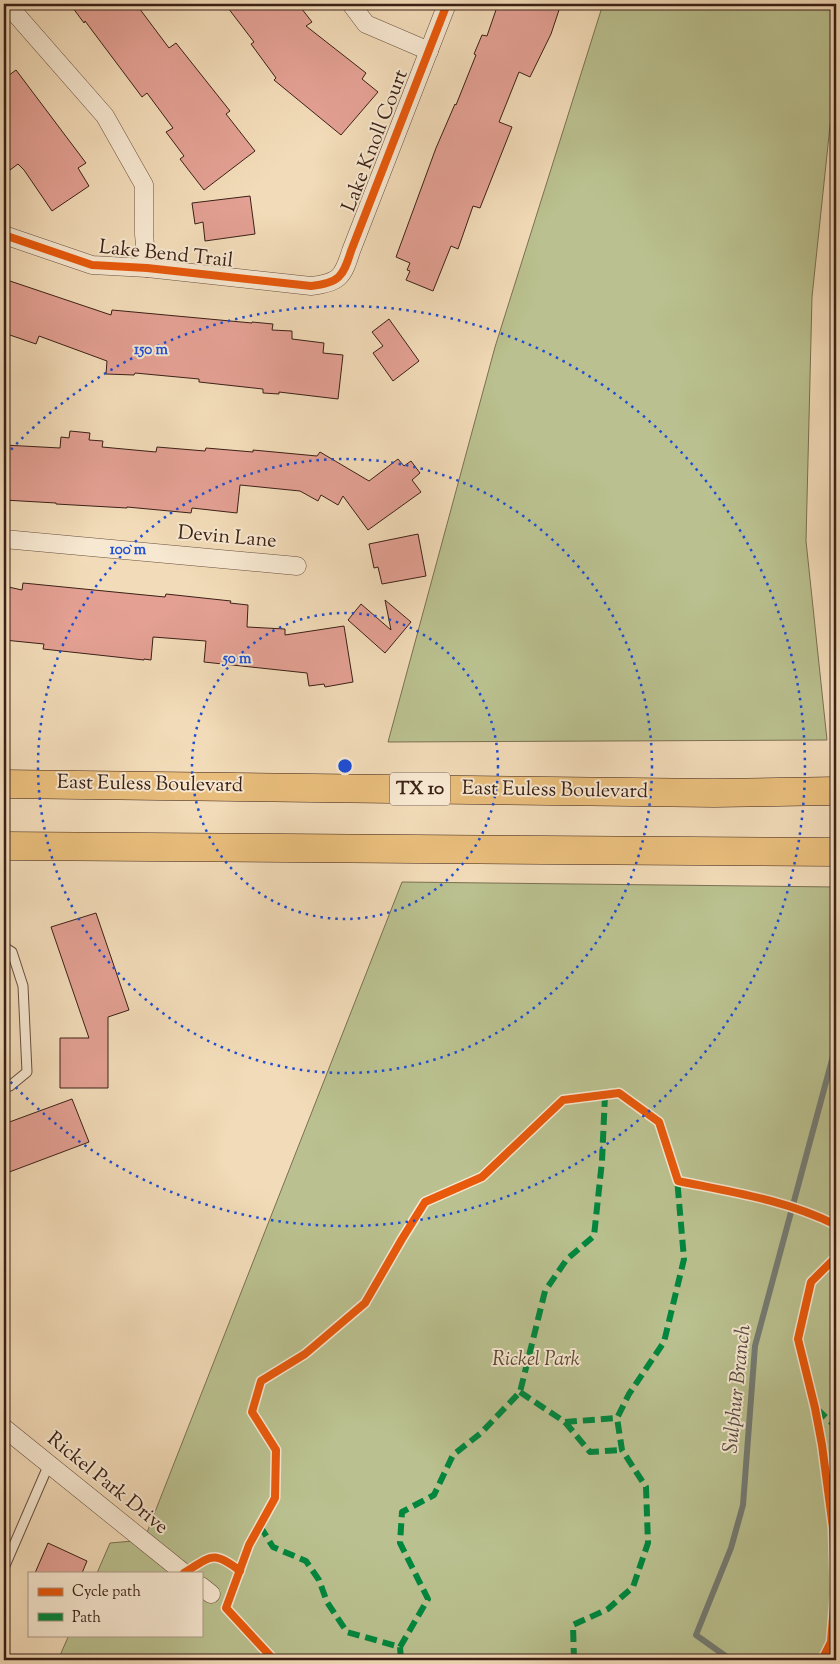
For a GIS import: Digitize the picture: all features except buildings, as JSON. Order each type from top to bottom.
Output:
[{"type":"main road","name":"East Euless Boulevard","points":[[4,784],[714,793],[836,791]]},
{"type":"main road","points":[[4,846],[836,852]]},
{"type":"street","points":[[7,4],[105,116],[144,185],[146,268]]},
{"type":"street","points":[[351,4],[366,24],[429,51]]},
{"type":"street","name":"Lake Knoll Court","points":[[328,284],[344,272],[447,4]]},
{"type":"street","name":"Lake Bend Trail","points":[[4,235],[92,264],[311,286],[328,284]]},
{"type":"street","name":"Devin Lane","points":[[4,539],[297,566]]},
{"type":"street","name":"Rickel Park Drive","points":[[4,1428],[183,1572]]},
{"type":"lane","points":[[4,947],[12,952],[24,986],[27,1072],[10,1086],[4,1087]]},
{"type":"lane","points":[[4,1568],[49,1464]]},
{"type":"green space","points":[[603,4],[836,4],[836,69],[812,297],[806,541],[827,740],[388,742],[495,347]]},
{"type":"green space","name":"Rickel Park","points":[[402,882],[836,887],[836,1660],[58,1660],[69,1636],[202,1636],[202,1572],[97,1572],[110,1543],[144,1540]]},
{"type":"waterway","name":"Sulphur Branch","points":[[731,1660],[696,1635],[731,1548],[743,1505],[755,1346],[836,1045]]},
{"type":"marked path","points":[[400,1647],[428,1599],[400,1543],[402,1512],[434,1495],[453,1455],[481,1433],[520,1392],[545,1291],[567,1259],[594,1236],[602,1161],[605,1095]]},
{"type":"marked path","points":[[574,1660],[573,1625],[608,1609],[633,1587],[648,1543],[646,1487],[622,1450],[617,1418],[629,1394],[664,1342],[684,1259],[677,1178]]},
{"type":"marked path","points":[[520,1392],[565,1422],[617,1418]]},
{"type":"marked path","points":[[817,1409],[836,1427]]},
{"type":"marked path","points":[[565,1422],[590,1452],[622,1450]]},
{"type":"marked path","points":[[260,1526],[273,1547],[306,1561],[319,1580],[327,1602],[347,1632],[400,1647],[401,1660]]},
{"type":"cycle path","points":[[4,235],[92,265],[147,268],[311,286],[334,280],[342,273],[345,267],[447,4]]},
{"type":"cycle path","points":[[274,1660],[226,1608],[249,1545],[275,1498],[276,1450],[252,1412],[261,1381],[305,1354],[365,1303],[425,1202],[482,1177],[563,1100],[619,1093],[659,1122],[678,1181],[778,1203],[817,1216],[836,1225]]},
{"type":"cycle path","points":[[822,1660],[831,1642],[835,1593],[833,1528],[822,1445],[798,1339],[811,1282],[836,1257]]},
{"type":"cycle path","points":[[186,1572],[206,1559],[212,1558],[224,1560],[240,1571]]}]
